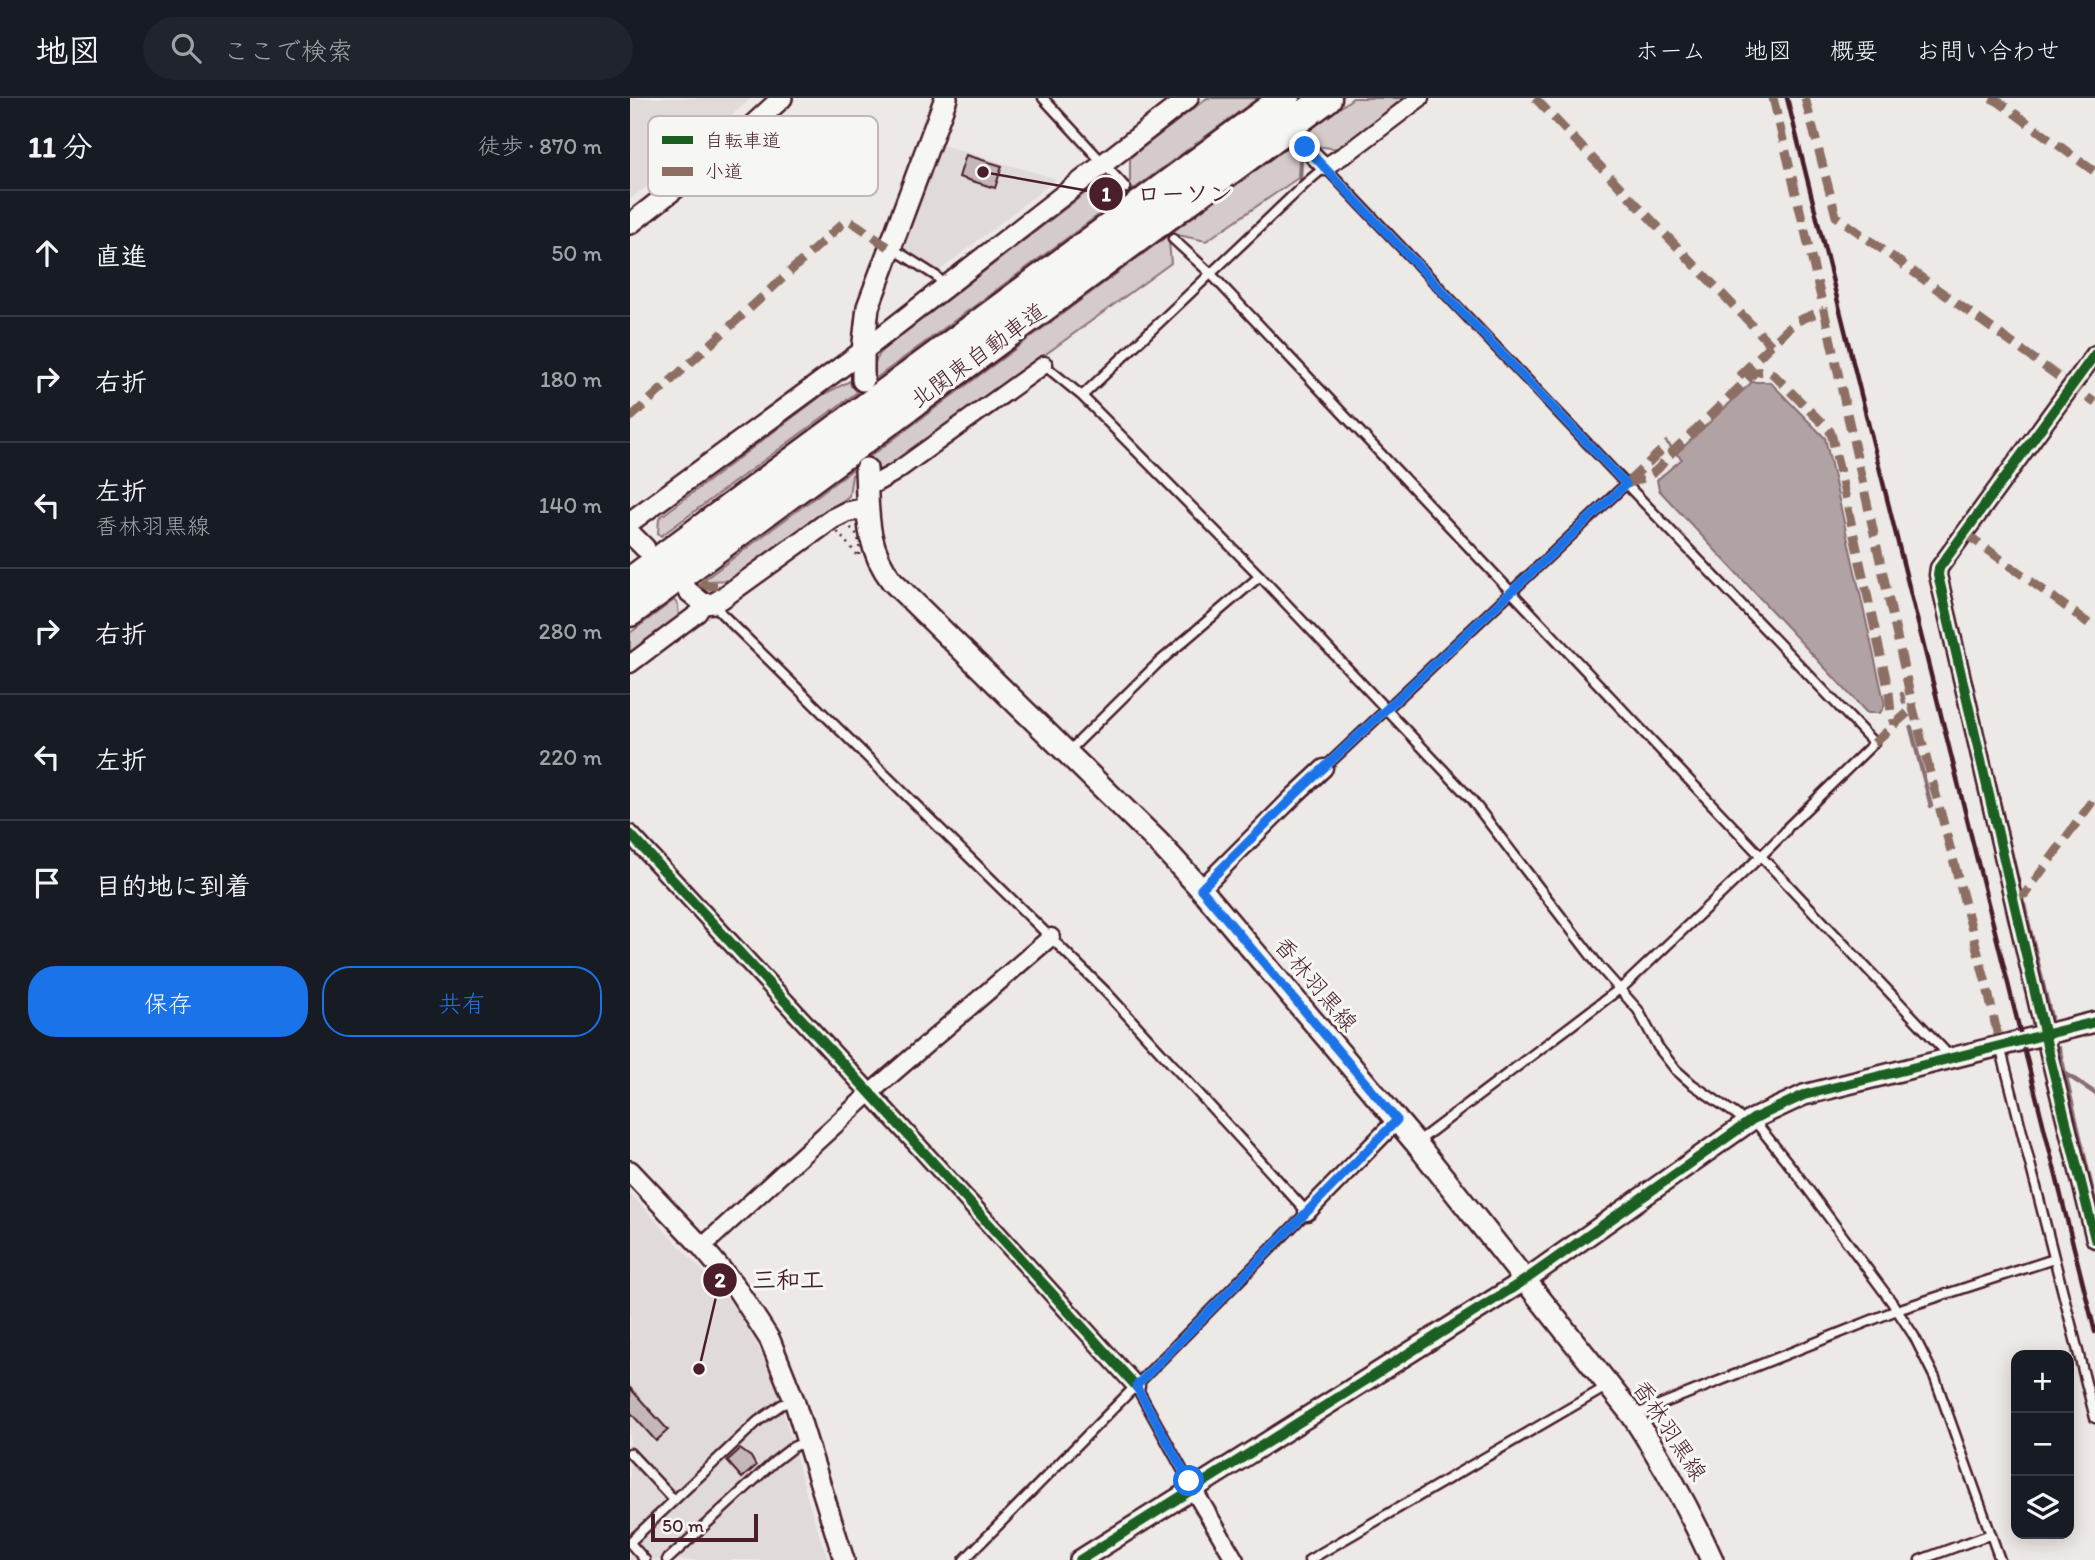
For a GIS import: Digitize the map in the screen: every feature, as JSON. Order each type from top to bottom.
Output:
[{"type":"highway","name":"北関東自動車道","points":[[630,582],[1285,98]]},
{"type":"highway","name":"北関東自動車道","points":[[630,612],[1326,98]]},
{"type":"main road","points":[[863,380],[868,307],[946,98]]},
{"type":"main road","name":"香林羽黒線","points":[[867,489],[869,529],[874,551],[892,581],[1158,842],[1397,1120],[1633,1416],[1663,1461],[1712,1560]]},
{"type":"street","points":[[762,116],[782,98]]},
{"type":"street","points":[[630,522],[863,351],[1188,98]]},
{"type":"street","points":[[1305,147],[1325,166],[1350,151],[1420,98]]},
{"type":"street","points":[[630,224],[666,196]]},
{"type":"street","points":[[2095,354],[1939,568],[1938,575],[2095,1239]]},
{"type":"street","points":[[630,664],[709,603],[739,587],[832,519],[846,512],[867,489],[894,473],[1044,365]]},
{"type":"street","points":[[630,533],[645,548]]},
{"type":"street","points":[[688,591],[709,603]]},
{"type":"street","points":[[1201,889],[1324,768]]},
{"type":"street","points":[[630,834],[1136,1386]]},
{"type":"street","points":[[702,1247],[870,1093],[1051,937]]},
{"type":"street","points":[[1080,1560],[1525,1280],[1749,1121],[1804,1095],[2095,1022]]},
{"type":"street","points":[[1307,1212],[1397,1120]]},
{"type":"street","points":[[630,1171],[702,1247],[735,1286],[758,1320],[779,1359],[794,1400],[844,1560]]},
{"type":"street","points":[[1193,1489],[1235,1560]]},
{"type":"lane","points":[[1043,98],[1126,188]]},
{"type":"lane","points":[[1082,396],[1325,166],[1874,743],[1761,856],[1619,989],[1416,1143]]},
{"type":"lane","points":[[1173,239],[1210,274],[1935,1040],[1950,1059]]},
{"type":"lane","points":[[890,247],[936,276],[946,287]]},
{"type":"lane","points":[[1044,365],[1082,396],[1260,576],[1471,799],[1600,966],[1638,1010],[1658,1048],[1676,1070],[1692,1084],[1749,1121],[1796,1173],[1897,1310],[1922,1350],[1935,1378],[2000,1560]]},
{"type":"lane","points":[[1324,768],[1626,484]]},
{"type":"lane","points":[[1067,753],[1158,663],[1260,576]]},
{"type":"lane","points":[[709,603],[1106,992],[1307,1212],[964,1560]]},
{"type":"lane","points":[[2000,1046],[2095,1418]]},
{"type":"lane","points":[[1633,1416],[1642,1410],[1897,1310],[2054,1259]]},
{"type":"lane","points":[[1309,1560],[1608,1385]]},
{"type":"lane","points":[[1136,1386],[1193,1489]]},
{"type":"lane","points":[[645,1560],[630,1543],[758,1421],[781,1405],[794,1400]]},
{"type":"lane","points":[[667,1560],[775,1461],[793,1447],[807,1441]]},
{"type":"lane","points":[[630,1453],[674,1500]]},
{"type":"lane","points":[[1920,1560],[1991,1534]]},
{"type":"path","points":[[845,525],[856,532],[860,543],[859,557],[845,541],[834,528],[845,525]]},
{"type":"shaded area","points":[[630,98],[751,98],[731,116],[648,116],[648,186],[630,199]]},
{"type":"shaded area","points":[[1207,98],[1258,98],[661,536],[658,533],[659,518],[824,394],[850,381],[851,386],[871,376],[881,351],[1089,190],[1116,191],[1130,185],[1132,156]]},
{"type":"shaded area","points":[[1353,98],[1407,98],[1339,149],[1311,143],[1297,154],[1298,178],[1206,241],[1178,235],[1169,242],[1171,263],[889,468],[874,470],[874,466],[852,475],[849,496],[734,580],[705,579]]},
{"type":"shaded area","points":[[936,143],[1056,179],[939,271],[898,244]]},
{"type":"shaded area","points":[[1752,382],[1770,382],[1825,438],[1885,705],[1880,713],[1867,713],[1659,490],[1657,480],[1682,459],[1676,454]]},
{"type":"shaded area","points":[[674,600],[678,605],[679,620],[630,655],[630,633]]},
{"type":"shaded area","points":[[630,1193],[723,1293],[759,1348],[777,1389],[809,1504],[828,1560],[630,1560]]},
{"type":"building","points":[[966,155],[1002,166],[995,188],[959,177]]},
{"type":"building","points":[[630,1388],[668,1430],[656,1441],[630,1412]]},
{"type":"building","points":[[740,1449],[751,1457],[756,1466],[742,1478],[727,1461]]},
{"type":"waterway","points":[[1299,154],[1300,178]]},
{"type":"waterway","points":[[1902,694],[1904,702]]},
{"type":"waterway","points":[[1911,728],[1931,806]]},
{"type":"waterway","points":[[1991,768],[2019,885]]},
{"type":"waterway","points":[[2024,905],[2051,1018]]},
{"type":"waterway","points":[[2059,1048],[2095,1202]]},
{"type":"waterway","points":[[2066,1074],[2095,1093]]},
{"type":"tunnel","points":[[1257,98],[1305,147]]},
{"type":"railway","points":[[1787,98],[2095,1332]]},
{"type":"marked path","points":[[1535,98],[1771,345]]},
{"type":"marked path","points":[[1773,98],[1824,310],[1913,708],[1987,987],[2000,1046]]},
{"type":"marked path","points":[[1805,98],[1836,216],[2095,403]]},
{"type":"marked path","points":[[1991,98],[2095,172]]},
{"type":"marked path","points":[[630,418],[843,223],[850,221],[889,247]]},
{"type":"marked path","points":[[1739,376],[1795,322],[1824,310]]},
{"type":"marked path","points":[[1626,484],[1658,469],[1666,458],[1755,372],[1767,371],[1773,374],[1830,431],[1894,724]]},
{"type":"marked path","points":[[1628,482],[1669,443]]},
{"type":"marked path","points":[[1965,533],[2095,628]]},
{"type":"marked path","points":[[700,582],[708,586],[726,586]]},
{"type":"marked path","points":[[1874,743],[1913,708]]},
{"type":"marked path","points":[[2014,897],[2025,894],[2095,798]]},
{"type":"cycle path","points":[[2095,354],[1939,568],[1938,575],[2050,1058],[2095,1239]]},
{"type":"cycle path","points":[[630,834],[1136,1386]]},
{"type":"cycle path","points":[[1080,1560],[1525,1280],[1753,1119],[1804,1095],[2095,1022]]},
{"type":"place","name":"ローソン","points":[[983,172]]},
{"type":"place","name":"三和工","points":[[699,1369]]},
{"type":"route","points":[[1189,1481],[1136,1386],[1397,1120],[1201,889],[1295,795],[1626,484],[1305,147]]}]
